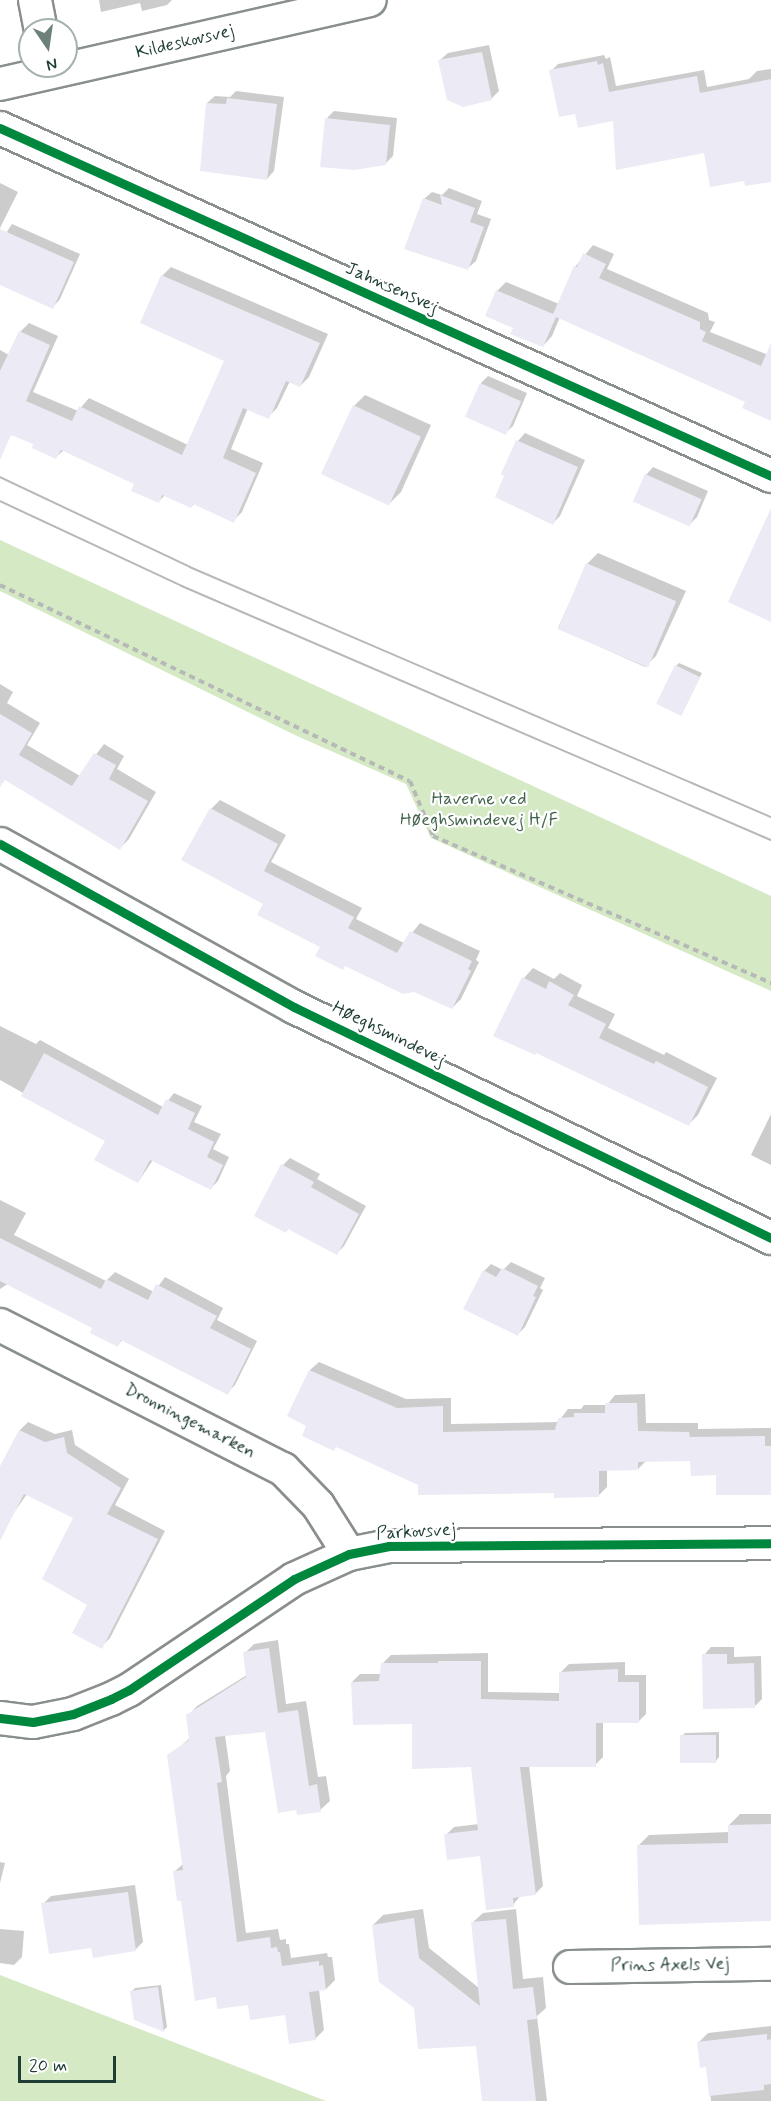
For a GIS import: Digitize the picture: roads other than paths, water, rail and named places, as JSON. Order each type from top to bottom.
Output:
[{"type":"street","points":[[35,0],[39,18]]},
{"type":"street","name":"Kildeskovsvej","points":[[78,63],[370,0]]},
{"type":"street","name":"Kildeskovsvej","points":[[0,84],[20,78]]},
{"type":"street","name":"Jahnsensvej","points":[[0,128],[771,476]]},
{"type":"street","name":"Høeghsmindevej","points":[[0,844],[294,1006],[771,1238]]},
{"type":"street","name":"Dronningemarken","points":[[0,1324],[283,1469],[318,1505],[349,1554]]},
{"type":"street","name":"Parkovsvej","points":[[0,1718],[33,1722],[73,1714],[111,1699],[129,1690],[294,1579],[349,1554],[389,1546],[771,1543]]},
{"type":"street","name":"Prins Axels Vej","points":[[570,1967],[771,1964]]},
{"type":"tram line","points":[[0,477],[190,567],[771,817]]},
{"type":"tram line","points":[[0,501],[182,586],[771,840]]},
{"type":"park label","name":"Haverne ved Høeghsmindevej H/F","points":[[479,810]]}]
